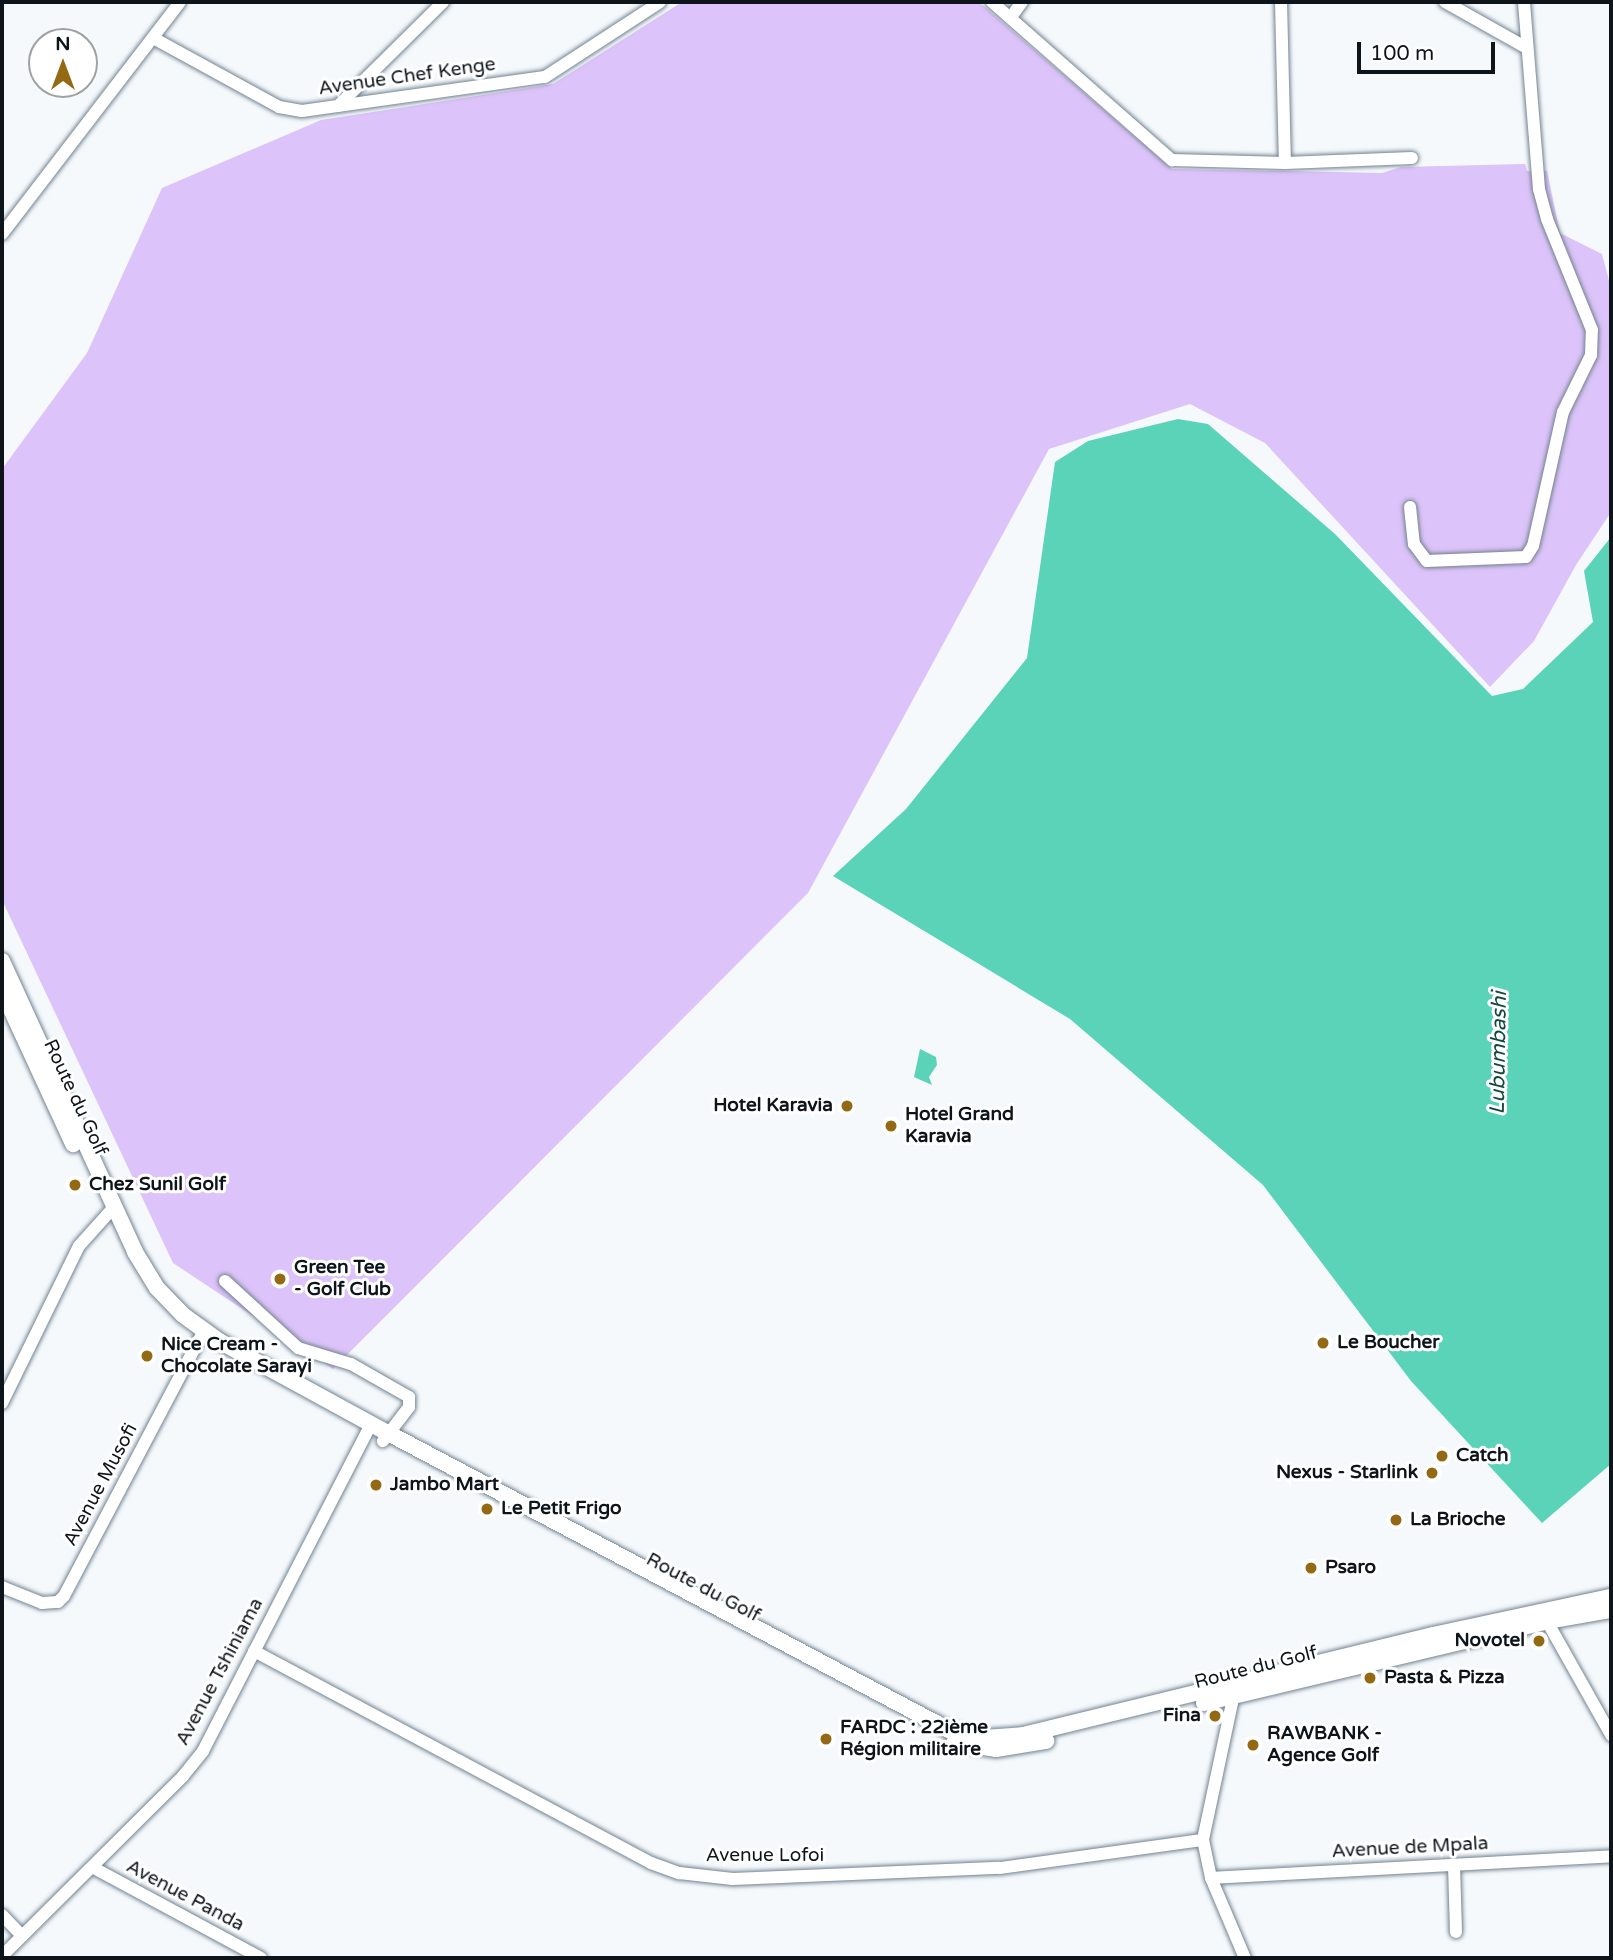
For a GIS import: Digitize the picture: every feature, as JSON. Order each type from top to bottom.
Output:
[{"type":"main road","points":[[2,961],[12,1011]]},
{"type":"main road","name":"Route du Golf","points":[[2,990],[110,1210],[142,1285],[164,1312],[368,1428],[915,1727],[961,1745],[1018,1747],[1285,1676],[1544,1616],[1611,1610]]},
{"type":"main road","points":[[1544,1616],[1611,1597]]},
{"type":"street","points":[[2,234],[155,39],[180,2]]},
{"type":"street","points":[[338,106],[443,2]]},
{"type":"street","name":"Avenue Chef Kenge","points":[[155,39],[279,107],[302,111],[545,77],[660,2]]},
{"type":"street","points":[[992,2],[1172,160],[1285,163],[1412,158]]},
{"type":"street","points":[[1011,17],[1022,2]]},
{"type":"street","points":[[1281,2],[1285,163]]},
{"type":"street","points":[[1445,2],[1528,48]]},
{"type":"street","points":[[1410,507],[1413,544],[1427,562],[1526,557],[1533,546],[1563,412],[1591,355],[1592,330],[1551,231],[1539,189],[1524,2]]},
{"type":"street","points":[[2,1403],[79,1246],[110,1210]]},
{"type":"street","points":[[225,1281],[298,1348],[351,1364],[409,1397],[409,1407],[385,1437]]},
{"type":"street","name":"Avenue Musofi","points":[[2,1587],[42,1603],[58,1602],[64,1597],[202,1336]]},
{"type":"street","name":"Avenue Tshiniama","points":[[2,1956],[193,1764],[368,1428]]},
{"type":"street","points":[[1544,1616],[1611,1734]]},
{"type":"street","name":"Avenue Lofoi","points":[[254,1651],[651,1863],[679,1872],[733,1879],[1000,1868],[1203,1840]]},
{"type":"street","points":[[1230,1690],[1203,1840],[1211,1878],[1247,1957]]},
{"type":"street","name":"Avenue de Mpala","points":[[1211,1878],[1611,1856]]},
{"type":"street","points":[[1454,1865],[1456,1931]]},
{"type":"street","name":"Avenue Panda","points":[[92,1867],[261,1958]]},
{"type":"street","points":[[2,1915],[22,1936]]},
{"type":"shaded area","points":[[682,2],[979,2],[1172,169],[1382,173],[1401,167],[1525,164],[1527,171],[1547,171],[1560,233],[1602,254],[1611,288],[1611,512],[1576,565],[1534,641],[1490,687],[1265,443],[1190,404],[1049,449],[808,893],[333,1369],[173,1263],[2,900],[2,469],[87,353],[162,188],[321,120],[553,84]]},
{"type":"water","name":"Lubumbashi","points":[[1178,419],[1208,424],[1335,534],[1492,696],[1523,689],[1593,622],[1584,571],[1611,537],[1611,1464],[1542,1523],[1411,1381],[1263,1185],[1070,1019],[833,876],[906,809],[1027,658],[1055,462],[1088,441]]},
{"type":"water","points":[[920,1049],[936,1057],[937,1065],[929,1077],[932,1085],[914,1077]]},
{"type":"place","name":"Hotel Karavia","points":[[847,1106]]},
{"type":"place","name":"Hotel Grand Karavia","points":[[891,1126]]},
{"type":"place","name":"Chez Sunil Golf","points":[[75,1185]]},
{"type":"place","name":"Green Tee - Golf Club","points":[[280,1279]]},
{"type":"place","name":"Le Boucher","points":[[1323,1343]]},
{"type":"place","name":"Nice Cream - Chocolate Sarayi","points":[[147,1356]]},
{"type":"place","name":"Catch","points":[[1442,1456]]},
{"type":"place","name":"Nexus - Starlink","points":[[1432,1473]]},
{"type":"place","name":"Jambo Mart","points":[[376,1485]]},
{"type":"place","name":"Le Petit Frigo","points":[[487,1509]]},
{"type":"place","name":"La Brioche","points":[[1396,1520]]},
{"type":"place","name":"Psaro","points":[[1311,1568]]},
{"type":"place","name":"Novotel","points":[[1539,1641]]},
{"type":"place","name":"Pasta & Pizza","points":[[1370,1678]]},
{"type":"place","name":"Fina","points":[[1215,1716]]},
{"type":"place","name":"FARDC : 22ième Région militaire","points":[[826,1739]]},
{"type":"place","name":"RAWBANK - Agence Golf","points":[[1253,1745]]}]
